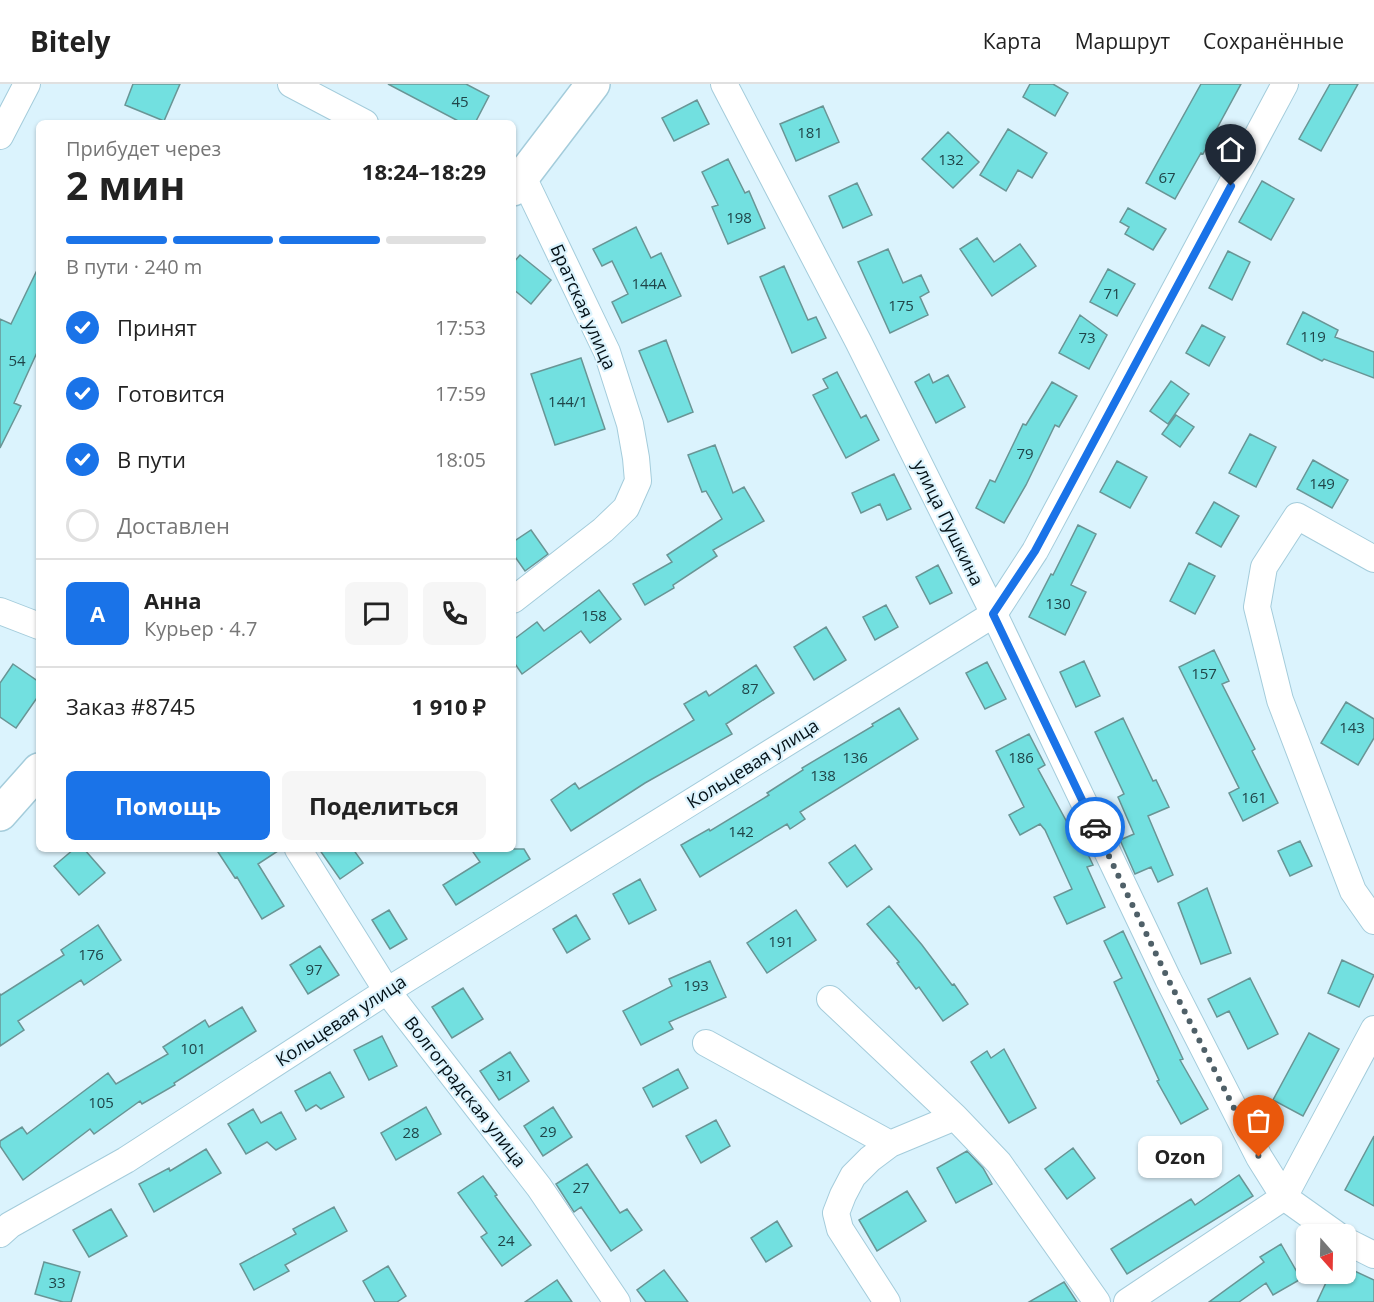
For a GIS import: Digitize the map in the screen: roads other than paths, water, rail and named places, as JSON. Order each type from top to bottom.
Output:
[{"type":"main road","name":"Братская улица","points":[[518,183],[593,84]]},
{"type":"main road","points":[[0,814],[36,773]]},
{"type":"street","points":[[0,136],[27,84]]},
{"type":"street","points":[[291,84],[358,120]]},
{"type":"street","name":"улица Пушкина","points":[[724,84],[858,341],[993,614],[1168,979],[1259,1157],[1284,1197],[1322,1224]]},
{"type":"street","name":"Кольцевая улица","points":[[3,1235],[126,1160],[387,992],[993,614],[1035,551],[1285,84]]},
{"type":"street","name":"Братская улица","points":[[516,598],[603,530],[626,508],[638,481],[630,424],[607,352],[518,183]]},
{"type":"street","points":[[1374,559],[1297,516],[1264,567],[1257,607],[1280,700],[1353,891],[1374,921]]},
{"type":"street","points":[[0,611],[36,625]]},
{"type":"street","name":"Волгоградская улица","points":[[300,852],[387,992],[539,1187],[617,1302]]},
{"type":"street","points":[[830,999],[956,1117],[999,1163],[1097,1302]]},
{"type":"street","points":[[1126,1302],[1284,1197],[1374,1029]]},
{"type":"street","points":[[706,1043],[890,1144]]},
{"type":"street","points":[[887,1302],[840,1230],[836,1213],[853,1176],[870,1159],[890,1144],[956,1117]]},
{"type":"street","points":[[1356,1246],[1374,1255]]},
{"type":"place","name":"Ozon","points":[[1259,1157]]}]
